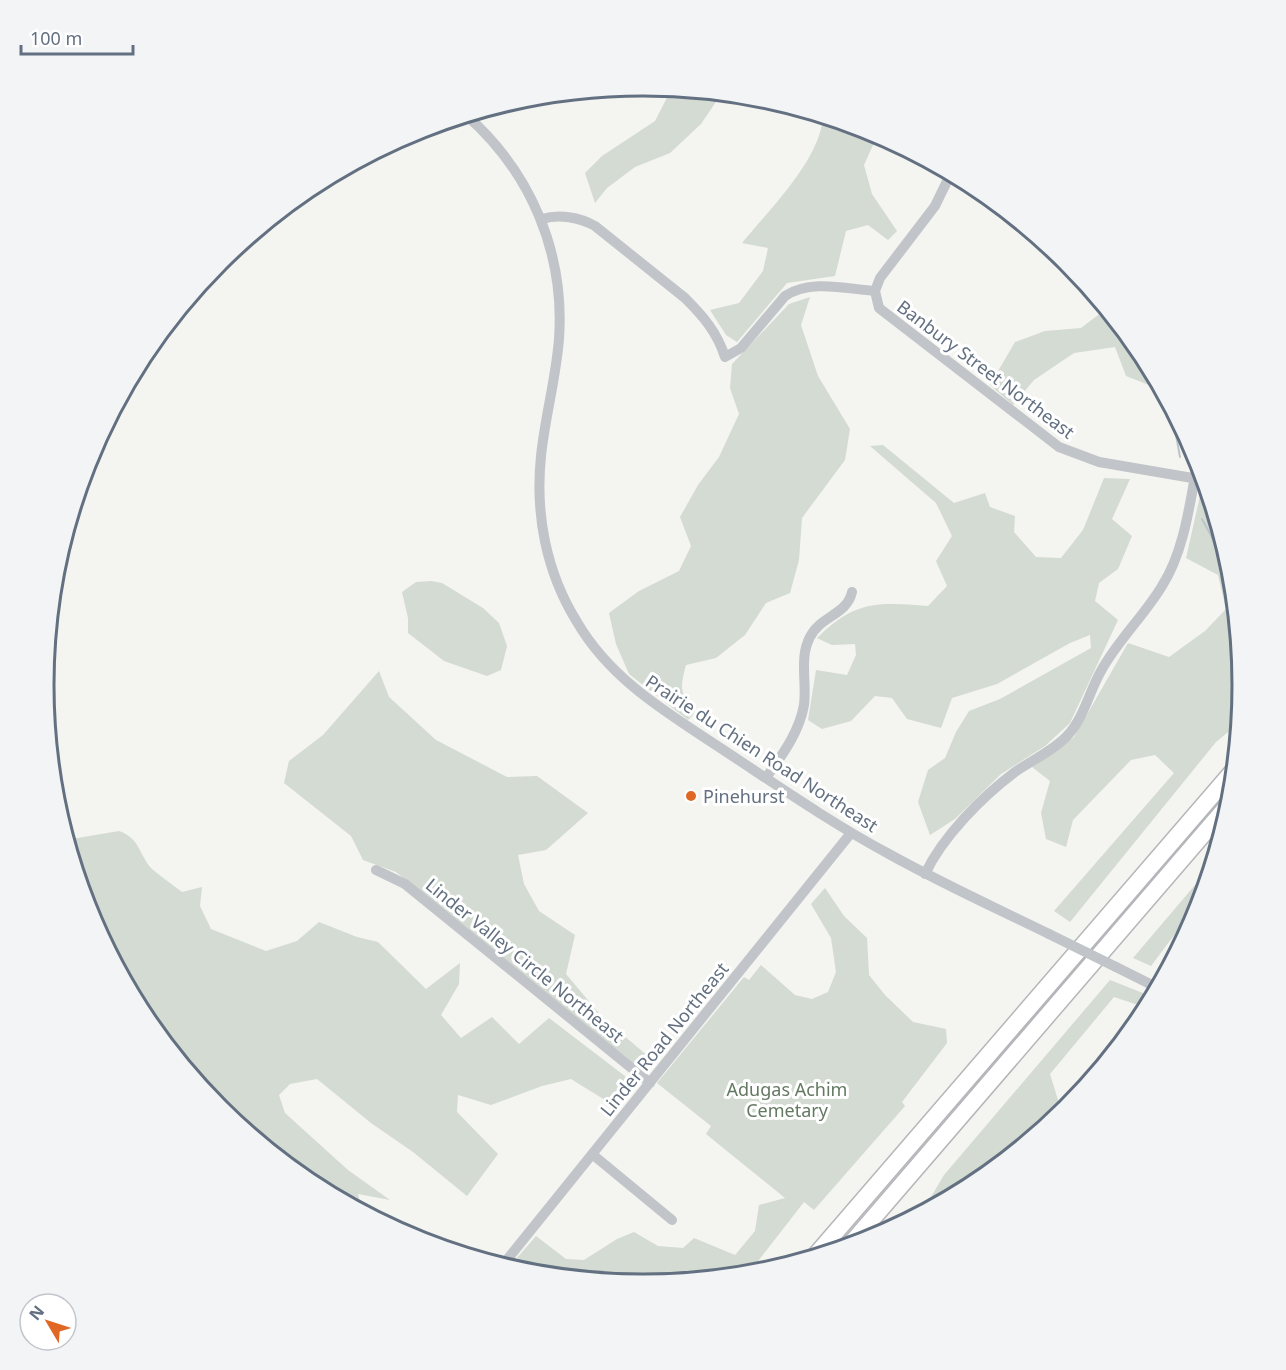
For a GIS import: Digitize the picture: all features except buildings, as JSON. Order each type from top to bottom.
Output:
[{"type":"highway","points":[[824,1245],[1224,782]]},
{"type":"highway","points":[[861,1232],[1216,819]]},
{"type":"street","name":"Prairie du Chien Road Northeast","points":[[473,121],[507,158],[527,188],[550,242],[557,275],[560,315],[558,351],[542,454],[540,504],[545,544],[560,589],[585,636],[612,669],[633,688],[852,833],[925,874],[1150,984]]},
{"type":"street","points":[[542,219],[565,217],[595,226],[698,311],[717,335],[725,357],[741,348],[785,296],[792,291],[816,286],[875,291],[880,278],[935,206],[949,182]]},
{"type":"street","name":"Banbury Street Northeast","points":[[875,291],[876,301],[883,312],[1059,447],[1099,462],[1194,478]]},
{"type":"street","points":[[925,874],[938,851],[984,799],[1016,771],[1058,744],[1073,729],[1112,652],[1155,598],[1170,573],[1197,486]]},
{"type":"street","points":[[766,778],[790,743],[801,718],[805,694],[804,654],[809,638],[820,623],[847,605],[852,592]]},
{"type":"street","name":"Linder Road Northeast","points":[[508,1258],[852,833]]},
{"type":"street","name":"Linder Valley Circle Northeast","points":[[376,870],[405,884],[650,1083]]},
{"type":"street","points":[[592,1154],[672,1220]]},
{"type":"green space","points":[[668,97],[717,101],[701,124],[670,153],[635,167],[607,188],[595,203],[585,173],[602,156],[655,121]]},
{"type":"green space","points":[[822,124],[874,144],[864,165],[872,194],[897,231],[888,240],[868,225],[846,231],[835,276],[787,283],[737,342],[726,335],[710,310],[739,303],[763,271],[768,248],[742,243],[779,200],[804,166]]},
{"type":"green space","points":[[810,297],[801,325],[818,376],[850,429],[845,460],[802,518],[799,560],[790,593],[766,603],[745,635],[716,658],[686,665],[682,690],[686,700],[696,712],[688,720],[629,674],[616,644],[609,613],[639,591],[679,571],[691,546],[680,517],[698,485],[719,457],[739,414],[730,388],[732,364],[789,304]]},
{"type":"green space","points":[[1100,314],[1133,358],[1149,385],[1126,376],[1115,347],[1074,353],[1034,380],[1013,405],[990,385],[1015,342],[1045,331],[1081,328]]},
{"type":"green space","points":[[883,445],[954,503],[985,493],[990,507],[1015,516],[1014,532],[1036,557],[1061,558],[1083,530],[1104,478],[1130,479],[1112,519],[1132,536],[1118,569],[1099,583],[1095,601],[1118,620],[1070,723],[1045,746],[1001,774],[955,819],[930,835],[918,802],[928,770],[945,758],[956,732],[969,711],[1000,699],[1091,648],[1090,635],[1070,643],[997,684],[952,698],[941,728],[907,719],[892,698],[875,696],[851,721],[822,729],[808,720],[816,670],[847,675],[856,655],[855,644],[832,645],[817,638],[843,616],[868,606],[895,604],[928,606],[947,586],[936,561],[952,536],[936,503],[870,446]]},
{"type":"green space","points":[[1200,494],[1221,570],[1227,608],[1231,646],[1230,730],[1216,742],[1070,922],[1054,911],[1174,773],[1155,755],[1131,760],[1073,820],[1066,847],[1046,839],[1041,813],[1050,781],[1032,767],[1074,737],[1128,643],[1169,657],[1205,631],[1226,609],[1218,575],[1186,558]]},
{"type":"green space","points":[[416,582],[442,583],[483,608],[499,623],[507,646],[501,670],[487,676],[444,661],[408,633],[408,618],[402,592]]},
{"type":"green space","points":[[379,671],[389,697],[436,740],[507,777],[537,776],[588,813],[546,850],[518,855],[524,884],[539,911],[575,935],[566,974],[603,1018],[649,1057],[643,1071],[396,872],[363,860],[351,836],[284,783],[289,761],[323,735]]},
{"type":"green space","points":[[119,831],[126,834],[135,843],[152,869],[182,892],[202,887],[200,906],[211,929],[266,951],[297,941],[319,922],[357,937],[378,942],[426,989],[460,963],[459,984],[441,1015],[461,1038],[492,1017],[519,1044],[549,1018],[634,1083],[613,1105],[571,1079],[542,1086],[491,1105],[458,1095],[457,1112],[498,1154],[467,1196],[317,1079],[290,1084],[279,1095],[285,1113],[348,1170],[390,1200],[358,1194],[360,1201],[316,1175],[255,1128],[200,1073],[176,1044],[153,1012],[115,946],[85,874],[74,839]]},
{"type":"green space","points":[[1198,881],[1178,930],[1151,966],[1133,958]]},
{"type":"green space","name":"Adugas Achim Cemetary","points":[[825,888],[844,916],[867,938],[869,975],[885,995],[913,1022],[946,1029],[947,1043],[902,1102],[905,1106],[814,1210],[804,1202],[756,1263],[682,1273],[643,1274],[566,1269],[517,1258],[536,1236],[566,1259],[584,1260],[617,1239],[634,1232],[658,1246],[683,1248],[694,1238],[735,1255],[755,1231],[759,1205],[785,1198],[706,1134],[711,1126],[657,1083],[744,977],[749,980],[761,965],[795,995],[812,999],[828,992],[836,972],[831,938],[811,904]]},
{"type":"green space","points":[[1110,980],[1144,994],[1137,1005],[1114,997],[1050,1074],[1058,1102],[1031,1128],[970,1175],[930,1199],[944,1175]]},
{"type":"waterway","points":[[1176,436],[1180,457]]},
{"type":"waterway","points":[[1202,519],[1214,541]]},
{"type":"place","name":"Pinehurst","points":[[691,796]]}]
